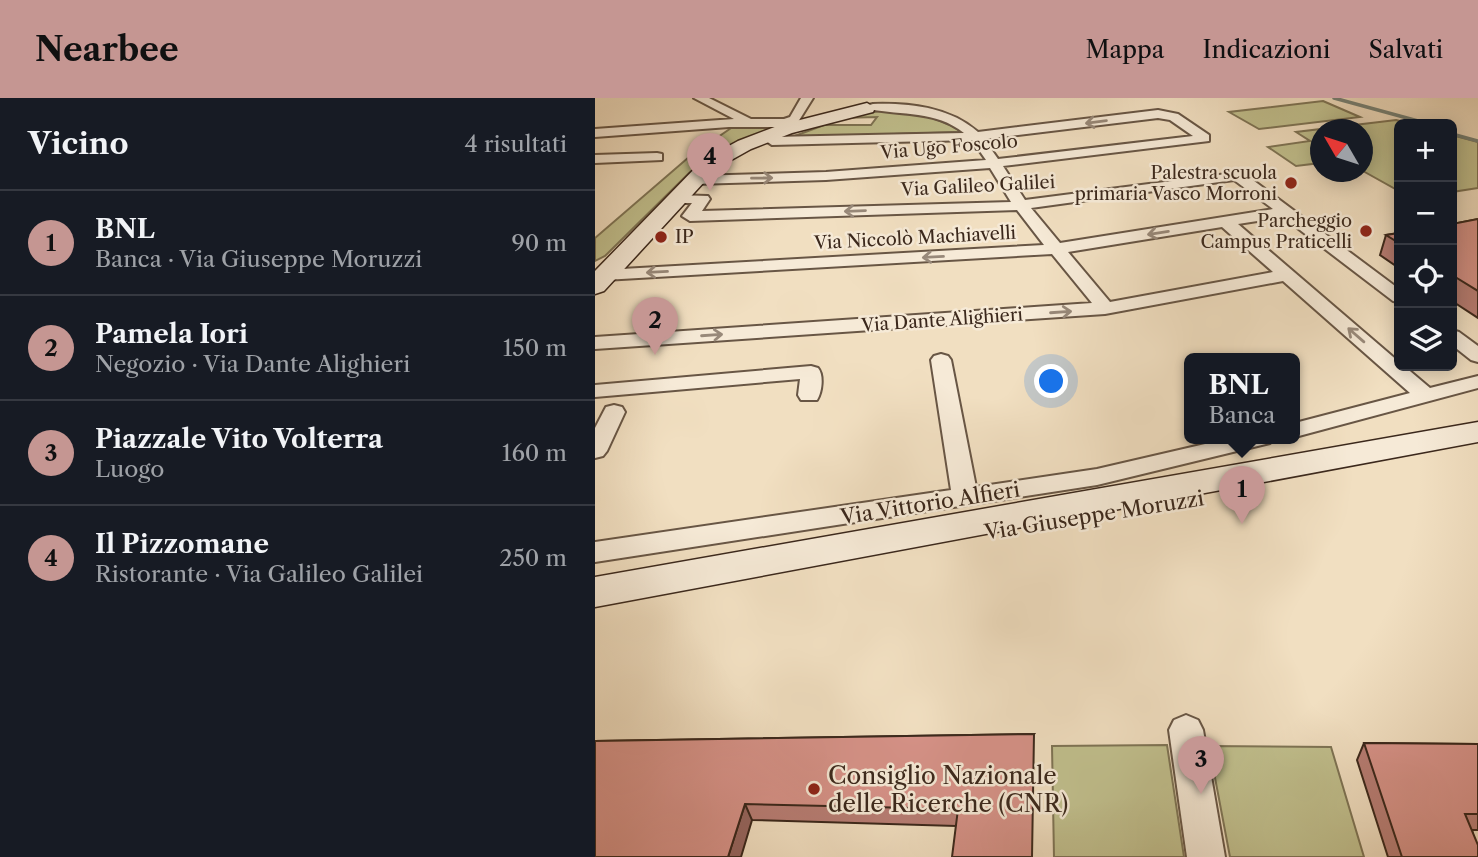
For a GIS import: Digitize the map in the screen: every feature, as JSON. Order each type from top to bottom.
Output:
[{"type":"main road","points":[[827,116],[845,100],[884,103]]},
{"type":"main road","points":[[602,273],[710,164],[733,151],[827,116],[884,103]]},
{"type":"main road","name":"Via Giuseppe Moruzzi","points":[[595,592],[921,534],[969,522],[1473,433]]},
{"type":"street","points":[[700,98],[733,120]]},
{"type":"street","points":[[595,134],[733,120],[775,124],[792,121],[807,98]]},
{"type":"street","points":[[884,103],[943,117],[975,136],[1021,206],[1105,309]]},
{"type":"street","name":"Via Ugo Foscolo","points":[[694,180],[875,156],[994,164],[1205,138],[1174,117],[1162,114],[975,136]]},
{"type":"street","points":[[772,141],[875,156],[975,136]]},
{"type":"street","points":[[595,159],[657,157]]},
{"type":"street","name":"Via Galileo Galilei","points":[[675,199],[703,199],[690,216],[1021,206],[1237,176],[1286,212]]},
{"type":"street","points":[[1226,222],[1286,212],[1394,294]]},
{"type":"street","points":[[1226,222],[1426,396]]},
{"type":"street","name":"Via Niccolò Machiavelli","points":[[602,273],[1057,249],[1226,222]]},
{"type":"street","name":"Via Dante Alighieri","points":[[595,343],[1105,309],[1287,275]]},
{"type":"street","points":[[1457,340],[1478,356]]},
{"type":"street","points":[[941,360],[965,497]]},
{"type":"street","points":[[595,391],[811,372],[809,395]]},
{"type":"street","points":[[1300,428],[1478,382]]},
{"type":"street","points":[[595,451],[614,412]]},
{"type":"street","name":"Via Vittorio Alfieri","points":[[595,552],[1097,477],[1237,444]]},
{"type":"street","points":[[1186,730],[1206,857]]},
{"type":"shaded area","points":[[1323,101],[1360,117],[1310,119],[1310,123],[1259,129],[1229,112]]},
{"type":"shaded area","points":[[880,111],[923,116],[962,132],[792,137],[824,125],[871,125],[877,117],[840,118]]},
{"type":"shaded area","points":[[1394,120],[1394,188],[1373,177],[1373,123]]},
{"type":"shaded area","points":[[737,124],[781,126],[708,159],[689,173],[605,256],[595,261],[595,238],[689,157]]},
{"type":"shaded area","points":[[1310,130],[1310,141],[1296,132]]},
{"type":"shaded area","points":[[1457,136],[1478,142],[1478,188],[1457,191]]},
{"type":"shaded area","points":[[1310,141],[1310,164],[1296,166],[1268,147]]},
{"type":"shaded area","points":[[1167,745],[1184,857],[1054,857],[1052,746]]},
{"type":"shaded area","points":[[1209,746],[1331,747],[1364,857],[1230,857]]},
{"type":"building","points":[[1478,219],[1478,291],[1457,278],[1457,223]]},
{"type":"building","name":"Consiglio Nazionale delle Ricerche (CNR)","points":[[1034,734],[1032,857],[952,857],[958,809],[745,804],[728,857],[595,857],[595,741]]},
{"type":"building","points":[[1364,743],[1478,744],[1478,814],[1465,814],[1478,845],[1478,857],[1402,857]]},
{"type":"waterway","points":[[1334,98],[1411,119]]},
{"type":"waterway","points":[[1457,135],[1478,141]]},
{"type":"place","name":"Palestra scuola primaria Vasco Morroni","points":[[1291,183]]},
{"type":"place","name":"Il Pizzomane","points":[[710,191]]},
{"type":"place","name":"Parcheggio Campus Praticelli","points":[[1366,231]]},
{"type":"place","name":"IP","points":[[661,237]]},
{"type":"place","name":"Pamela Iori","points":[[655,355]]},
{"type":"place","name":"BNL","points":[[1242,524]]},
{"type":"place","name":"Consiglio Nazionale delle Ricerche (CNR)","points":[[814,789]]},
{"type":"place","name":"Piazzale Vito Volterra","points":[[1201,794]]}]
